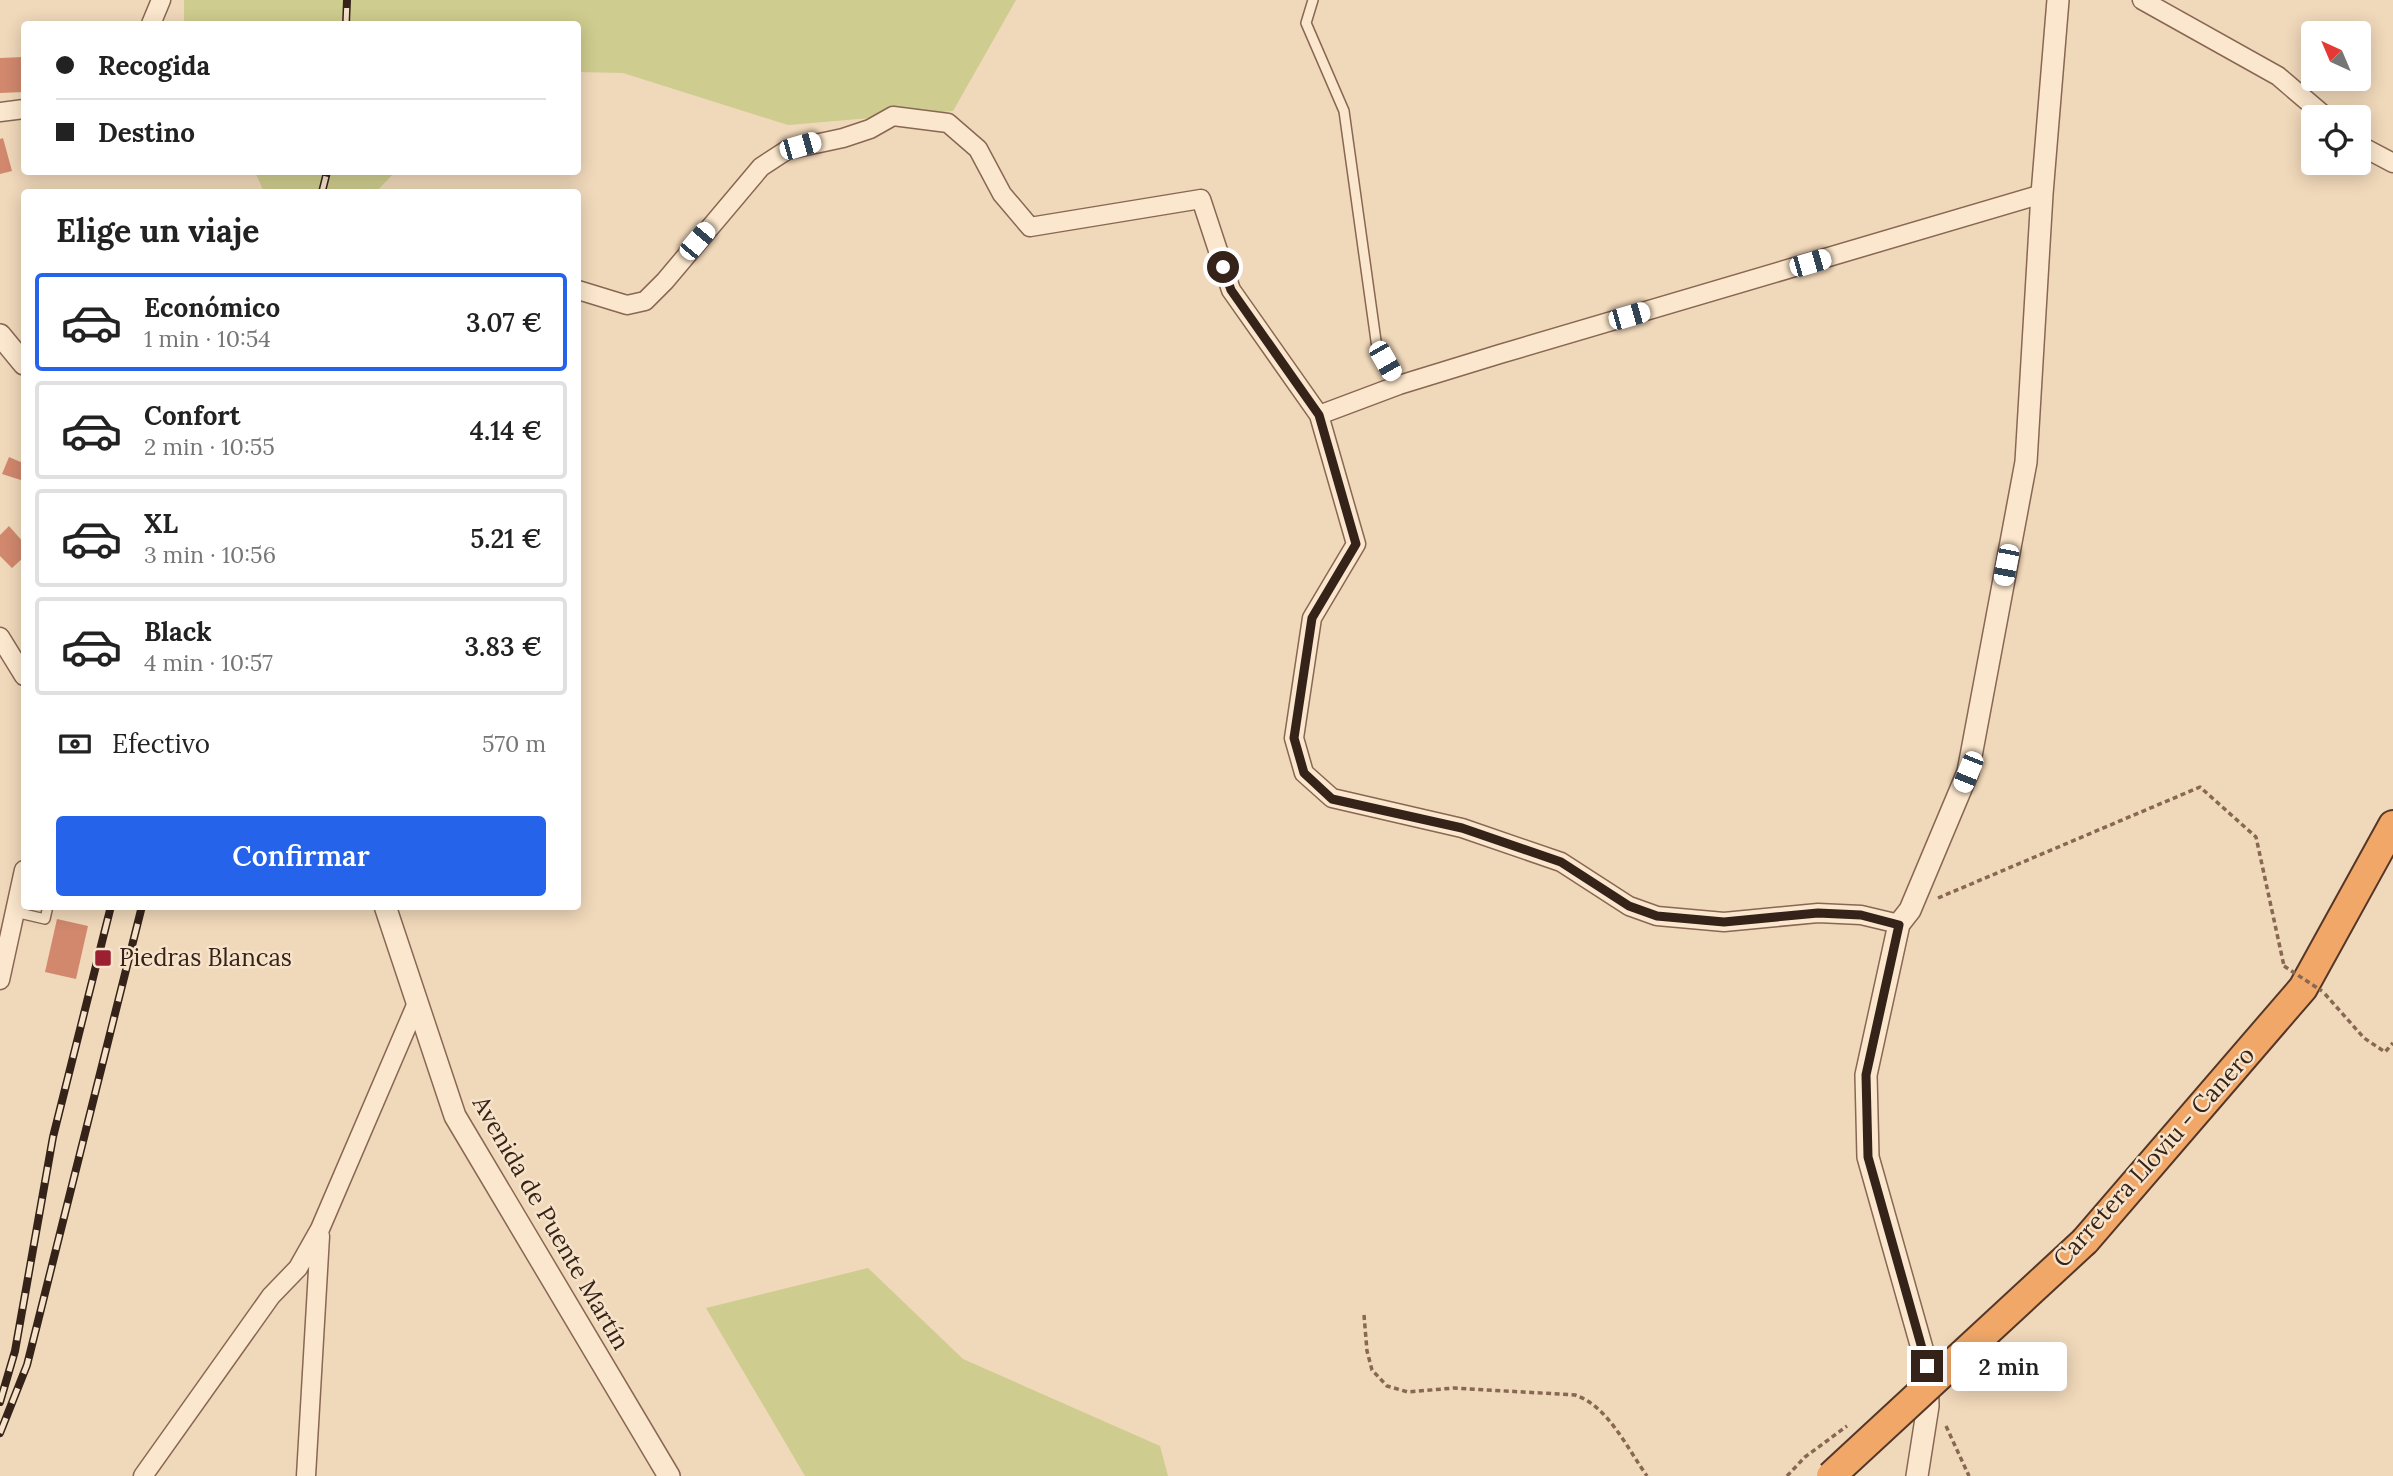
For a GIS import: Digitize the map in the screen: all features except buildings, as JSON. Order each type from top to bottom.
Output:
[{"type":"highway","name":"Carretera Lloviu - Canero","points":[[1831,1476],[2085,1241],[2303,988],[2393,825]]},
{"type":"street","points":[[152,21],[161,0]]},
{"type":"street","points":[[1917,1476],[1928,1406],[1927,1366],[1868,1157],[1866,1075],[1905,917],[1968,772],[2026,462],[2042,194],[2058,0]]},
{"type":"street","points":[[2141,0],[2278,76],[2312,105]]},
{"type":"street","points":[[0,112],[21,109]]},
{"type":"street","points":[[581,291],[627,306],[645,301],[761,167],[787,149],[844,138],[870,129],[893,116],[948,123],[978,149],[1002,194],[1030,228],[1201,199],[1231,290],[1319,415],[1356,544],[1312,618],[1294,738],[1304,773],[1332,799],[1462,828],[1561,862],[1629,906],[1657,916],[1724,922],[1818,913],[1905,917]]},
{"type":"street","points":[[2371,151],[2393,163]]},
{"type":"street","points":[[1319,415],[1399,385],[2042,194]]},
{"type":"street","points":[[0,335],[21,360]]},
{"type":"street","points":[[0,637],[21,671]]},
{"type":"street","points":[[0,980],[21,884]]},
{"type":"street","name":"Avenida de Puente Martín","points":[[386,910],[455,1116],[669,1476]]},
{"type":"street","points":[[142,1476],[271,1296],[298,1268],[320,1229],[417,1003]]},
{"type":"street","points":[[306,1476],[320,1229]]},
{"type":"lane","points":[[1313,0],[1306,23],[1345,111],[1377,348],[1399,385]]},
{"type":"lane","points":[[15,912],[45,919],[47,910]]},
{"type":"path","points":[[1905,917],[2200,787],[2256,837],[2284,966],[2322,991],[2364,1038],[2385,1052],[2393,1043]]},
{"type":"path","points":[[1364,1315],[1372,1370],[1387,1386],[1408,1392],[1454,1388],[1575,1395],[1588,1399],[1601,1411],[1647,1476]]},
{"type":"shaded area","points":[[184,0],[1016,0],[953,111],[788,125],[623,73],[581,72],[581,21],[184,21]]},
{"type":"shaded area","points":[[256,175],[392,175],[379,189],[263,189]]},
{"type":"shaded area","points":[[868,1268],[963,1359],[1160,1446],[1168,1476],[805,1476],[706,1308]]},
{"type":"railway","points":[[346,21],[347,0]]},
{"type":"railway","points":[[323,189],[326,175]]},
{"type":"railway","points":[[0,1402],[15,1351],[53,1137],[110,910]]},
{"type":"railway","points":[[0,1433],[27,1365],[141,910]]},
{"type":"place","name":"Piedras Blancas","points":[[103,958]]},
{"type":"route","points":[[1223,267],[1231,290],[1319,415],[1356,544],[1312,618],[1294,738],[1304,773],[1332,799],[1462,828],[1561,862],[1629,906],[1657,916],[1724,922],[1818,913],[1861,915],[1899,925],[1866,1075],[1868,1157],[1927,1366]]}]
